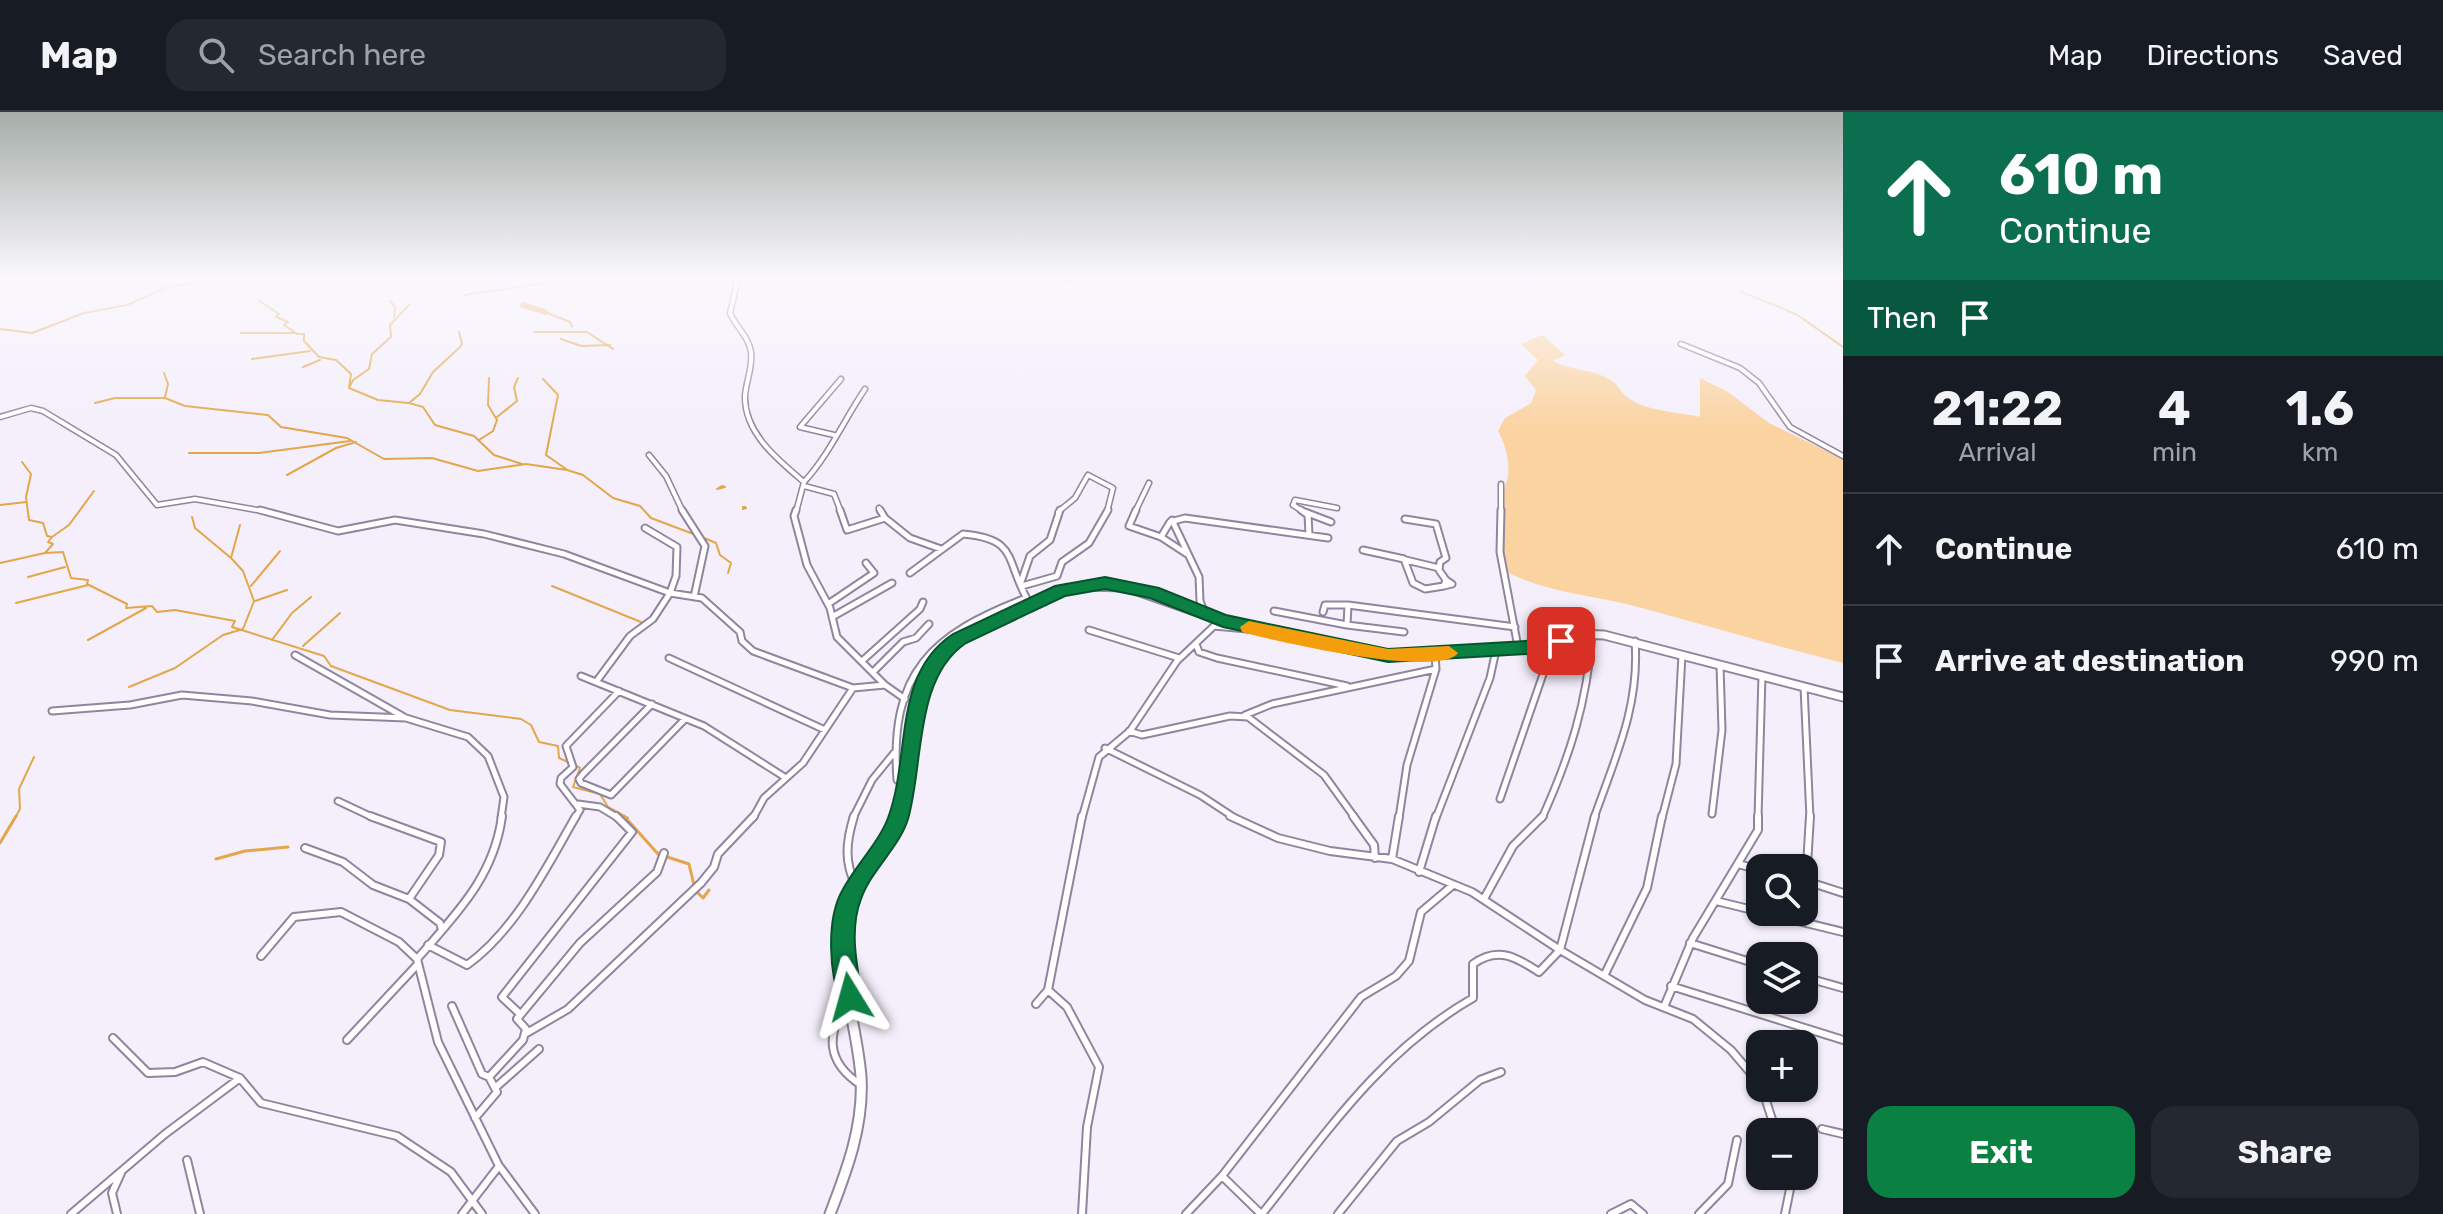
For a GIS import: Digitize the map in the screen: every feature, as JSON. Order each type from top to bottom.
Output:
[{"type":"main road","points":[[830,1214],[859,1136],[861,1085],[843,940],[845,915],[856,886],[888,841],[897,821],[925,674],[944,648],[1028,601],[1077,586],[1117,584],[1153,592],[1205,615],[1259,630],[1388,656],[1545,647],[1578,634],[1592,634],[1634,640],[1843,697]]},
{"type":"street","points":[[737,327],[751,347],[751,375],[746,385],[748,417],[772,454],[804,484],[832,492],[847,530],[885,518]]},
{"type":"street","points":[[1681,344],[1740,368],[1759,383],[1790,427],[1843,456]]},
{"type":"street","points":[[834,435],[800,427],[841,379]]},
{"type":"street","points":[[865,389],[834,435],[825,459],[804,484],[794,516],[807,565],[828,604],[837,637],[885,685],[905,699]]},
{"type":"street","points":[[0,417],[31,408],[43,411],[113,453],[132,469],[136,479],[157,505],[195,499],[232,503],[338,531],[395,520],[426,528],[465,530],[564,554],[670,593],[702,598],[735,628],[753,651],[853,688],[885,685]]},
{"type":"street","points":[[649,455],[659,463],[685,514],[688,529],[705,546],[694,597]]},
{"type":"street","points":[[1088,475],[1108,483],[1113,488],[1113,496],[1088,545],[1074,559],[1062,562],[1057,576],[1021,584],[1030,556],[1050,540],[1057,513],[1075,498],[1088,475]]},
{"type":"street","points":[[1149,483],[1129,526],[1161,537],[1187,554]]},
{"type":"street","points":[[1501,484],[1500,552],[1518,647]]},
{"type":"street","points":[[1309,534],[1308,515],[1293,505],[1295,500],[1337,508]]},
{"type":"street","points":[[879,508],[885,518],[910,538],[941,549]]},
{"type":"street","points":[[1304,512],[1331,522]]},
{"type":"street","points":[[1405,519],[1436,524],[1446,558],[1439,568]]},
{"type":"street","points":[[1161,537],[1172,520]]},
{"type":"street","points":[[1172,520],[1208,520],[1328,538]]},
{"type":"street","points":[[1172,520],[1199,577],[1200,601],[1205,615]]},
{"type":"street","points":[[596,682],[630,636],[653,619],[670,593],[676,576],[677,547],[645,528]]},
{"type":"street","points":[[904,784],[897,780],[894,752],[905,699],[916,675],[940,642],[991,612],[1028,601],[1010,566],[1007,548],[991,538],[963,534],[910,573]]},
{"type":"street","points":[[1363,550],[1439,568]]},
{"type":"street","points":[[1404,559],[1413,583],[1425,589],[1445,583],[1439,568]]},
{"type":"street","points":[[828,604],[875,571],[866,563]]},
{"type":"street","points":[[832,617],[892,583]]},
{"type":"street","points":[[862,661],[920,609],[923,602]]},
{"type":"street","points":[[1323,612],[1325,605],[1348,605],[1515,627]]},
{"type":"street","points":[[1347,625],[1348,605]]},
{"type":"street","points":[[1274,611],[1404,632]]},
{"type":"street","points":[[874,671],[903,642],[916,638],[929,624]]},
{"type":"street","points":[[1036,1004],[1048,990],[1090,781],[1105,748],[1129,731],[1179,658],[1214,626],[1259,630]]},
{"type":"street","points":[[1089,630],[1179,658]]},
{"type":"street","points":[[1485,897],[1513,846],[1540,822],[1564,769],[1588,689],[1592,634]]},
{"type":"street","points":[[1222,1176],[1262,1214],[1371,1080],[1448,1010],[1473,998],[1473,964],[1486,953],[1502,951],[1539,972],[1560,950],[1576,904],[1594,817],[1621,755],[1630,722],[1637,692],[1634,640]]},
{"type":"street","points":[[1196,643],[1197,651],[1217,658],[1348,687]]},
{"type":"street","points":[[1500,799],[1550,654],[1545,647]]},
{"type":"street","points":[[1419,872],[1455,764],[1487,687],[1496,649]]},
{"type":"street","points":[[1392,859],[1407,765],[1436,669],[1435,654]]},
{"type":"street","points":[[1604,976],[1647,888],[1676,764],[1682,654]]},
{"type":"street","points":[[295,655],[406,718],[468,737],[480,745],[488,756],[504,797],[498,843],[487,872],[417,962],[347,1040]]},
{"type":"street","points":[[669,658],[825,730]]},
{"type":"street","points":[[1712,814],[1722,730],[1720,664]]},
{"type":"street","points":[[1129,731],[1142,735],[1244,715],[1272,704],[1436,669]]},
{"type":"street","points":[[1664,1007],[1690,943],[1737,864],[1747,840],[1758,830],[1762,675]]},
{"type":"street","points":[[581,676],[733,741],[786,778]]},
{"type":"street","points":[[1804,686],[1811,798],[1807,854]]},
{"type":"street","points":[[489,1077],[525,1034],[568,1009],[701,883],[714,867],[718,854],[742,833],[764,798],[803,763],[853,688]]},
{"type":"street","points":[[428,945],[471,965],[540,878],[580,810],[560,784],[561,778],[573,767],[566,746],[619,691]]},
{"type":"street","points":[[52,711],[130,705],[182,695],[252,701],[330,715],[406,718]]},
{"type":"street","points":[[652,704],[583,774],[579,779],[581,783],[611,795],[685,719]]},
{"type":"street","points":[[1244,715],[1324,775],[1374,845],[1375,858]]},
{"type":"street","points":[[1105,748],[1200,795],[1224,813],[1278,838],[1392,859],[1485,897],[1560,950],[1604,976],[1693,1019],[1714,1034],[1746,1069]]},
{"type":"street","points":[[856,886],[846,867],[848,825],[894,752]]},
{"type":"street","points":[[338,801],[389,825],[441,842],[439,855],[409,899]]},
{"type":"street","points":[[520,1014],[502,997],[632,832],[626,824],[591,804],[578,804]]},
{"type":"street","points":[[305,848],[343,862],[373,885],[409,899],[440,923],[442,930]]},
{"type":"street","points":[[525,1034],[526,1029],[517,1019],[520,1014],[580,943],[657,872],[664,853]]},
{"type":"street","points":[[1737,864],[1746,866]]},
{"type":"street","points":[[1186,1214],[1222,1176],[1361,997],[1396,976],[1409,961],[1421,912],[1453,885]]},
{"type":"street","points":[[1818,885],[1843,893]]},
{"type":"street","points":[[1715,901],[1843,932]]},
{"type":"street","points":[[261,956],[294,917],[341,912],[399,942],[417,962],[429,1021],[475,1118],[491,1143],[499,1166],[535,1214]]},
{"type":"street","points":[[1690,943],[1746,961]]},
{"type":"street","points":[[1818,981],[1843,988]]},
{"type":"street","points":[[1671,986],[1843,1040]]},
{"type":"street","points":[[1048,990],[1067,1007],[1099,1067],[1099,1082],[1087,1127],[1082,1214]]},
{"type":"street","points":[[850,997],[831,1026],[832,1047],[840,1071],[861,1085]]},
{"type":"street","points":[[452,1006],[482,1074],[489,1077],[497,1092],[475,1118]]},
{"type":"street","points":[[113,1038],[148,1073],[175,1072],[203,1062],[240,1078],[261,1103],[397,1136],[451,1172],[482,1214]]},
{"type":"street","points":[[495,1088],[539,1049]]},
{"type":"street","points":[[1338,1214],[1395,1142],[1411,1129],[1428,1124],[1456,1097],[1486,1077],[1501,1072]]},
{"type":"street","points":[[71,1214],[89,1194],[121,1172],[150,1143],[240,1078]]},
{"type":"street","points":[[1822,1129],[1843,1134]]},
{"type":"street","points":[[1699,1214],[1728,1184],[1737,1140]]},
{"type":"street","points":[[187,1160],[200,1214]]},
{"type":"street","points":[[462,1214],[499,1166]]},
{"type":"street","points":[[117,1214],[112,1193],[121,1172]]},
{"type":"street","points":[[1785,1214],[1788,1190]]},
{"type":"street","points":[[1611,1214],[1631,1204],[1643,1214]]},
{"type":"shaded area","points":[[1542,335],[1565,355],[1553,361],[1604,376],[1636,402],[1700,417],[1700,378],[1728,392],[1769,423],[1843,459],[1843,663],[1625,604],[1539,585],[1507,572],[1503,561],[1504,488],[1508,467],[1498,431],[1505,418],[1531,403],[1536,390],[1525,376],[1538,360],[1521,344]]},
{"type":"waterway","points":[[0,329],[32,333],[46,327]]},
{"type":"waterway","points":[[288,327],[297,334],[304,334],[304,341],[319,357],[336,360],[351,374],[349,387]]},
{"type":"waterway","points":[[390,327],[391,337],[372,354],[369,369],[353,380],[349,388],[378,400],[408,403]]},
{"type":"waterway","points":[[1815,327],[1843,347]]},
{"type":"waterway","points":[[459,332],[462,344],[433,372],[420,394],[409,403],[423,407],[435,425],[474,436],[494,455],[522,464]]},
{"type":"waterway","points":[[534,332],[587,332],[607,345]]},
{"type":"waterway","points":[[241,333],[294,333]]},
{"type":"waterway","points":[[561,339],[581,346],[607,345]]},
{"type":"waterway","points":[[607,345],[613,349]]},
{"type":"waterway","points":[[252,359],[310,351]]},
{"type":"waterway","points":[[303,367],[320,360]]},
{"type":"waterway","points":[[164,373],[168,384],[165,397]]},
{"type":"waterway","points":[[479,440],[493,431],[497,420],[488,405],[489,378]]},
{"type":"waterway","points":[[497,417],[517,401],[514,387],[518,378]]},
{"type":"waterway","points":[[543,379],[558,395],[546,455],[566,469]]},
{"type":"waterway","points":[[95,403],[115,398],[165,398],[185,406],[268,415],[281,427],[347,438],[355,442]]},
{"type":"waterway","points":[[189,453],[259,453],[350,441]]},
{"type":"waterway","points":[[287,475],[336,448],[355,442]]},
{"type":"waterway","points":[[355,442],[384,459],[432,458],[478,471],[526,464],[567,470],[583,475],[613,498],[640,506],[651,518],[696,535]]},
{"type":"waterway","points":[[22,462],[31,474],[26,497],[29,520],[43,523],[47,536],[52,537]]},
{"type":"waterway","points":[[722,486],[725,487],[717,489],[722,486]]},
{"type":"waterway","points":[[52,537],[69,525],[94,491]]},
{"type":"waterway","points":[[0,505],[26,502]]},
{"type":"waterway","points":[[743,507],[745,507],[746,508],[743,509],[743,507]]},
{"type":"waterway","points":[[192,517],[195,528],[231,558]]},
{"type":"waterway","points":[[231,558],[240,525]]},
{"type":"waterway","points":[[45,553],[53,544],[48,542],[52,537]]},
{"type":"waterway","points":[[702,537],[716,543],[720,555],[731,563],[728,573]]},
{"type":"waterway","points":[[251,586],[280,551]]},
{"type":"waterway","points":[[45,553],[63,552],[71,578],[88,580],[87,584],[127,604],[126,608],[152,606],[157,612],[175,610],[235,621],[232,627],[241,630]]},
{"type":"waterway","points":[[0,563],[45,553]]},
{"type":"waterway","points":[[231,558],[243,571],[254,601],[241,630]]},
{"type":"waterway","points":[[28,577],[65,567]]},
{"type":"waterway","points":[[16,603],[88,585]]},
{"type":"waterway","points":[[552,586],[641,622]]},
{"type":"waterway","points":[[255,601],[287,590]]},
{"type":"waterway","points":[[272,640],[292,613],[311,597]]},
{"type":"waterway","points":[[88,640],[146,608]]},
{"type":"waterway","points":[[303,646],[340,613]]},
{"type":"waterway","points":[[129,687],[175,668],[223,635],[241,630]]},
{"type":"waterway","points":[[241,630],[272,640]]},
{"type":"waterway","points":[[272,640],[324,656],[331,666],[450,710],[521,719],[531,725],[539,742],[558,746],[559,758],[568,762]]},
{"type":"waterway","points":[[15,818],[20,809],[19,789],[34,757]]},
{"type":"waterway","points":[[574,764],[580,768],[573,787],[600,794],[608,807],[628,818]]},
{"type":"waterway","points":[[0,843],[16,816]]},
{"type":"waterway","points":[[624,816],[658,854],[689,864],[694,885]]},
{"type":"waterway","points":[[216,859],[245,851],[288,847]]},
{"type":"waterway","points":[[696,891],[703,898],[709,890]]},
{"type":"slow traffic","points":[[1249,627],[1388,656],[1449,653]]},
{"type":"route","points":[[850,997],[843,940],[850,896],[888,841],[897,821],[925,674],[944,648],[959,638],[1061,591],[1105,583],[1129,585],[1153,592],[1223,621],[1388,656],[1545,647],[1561,641]]}]
